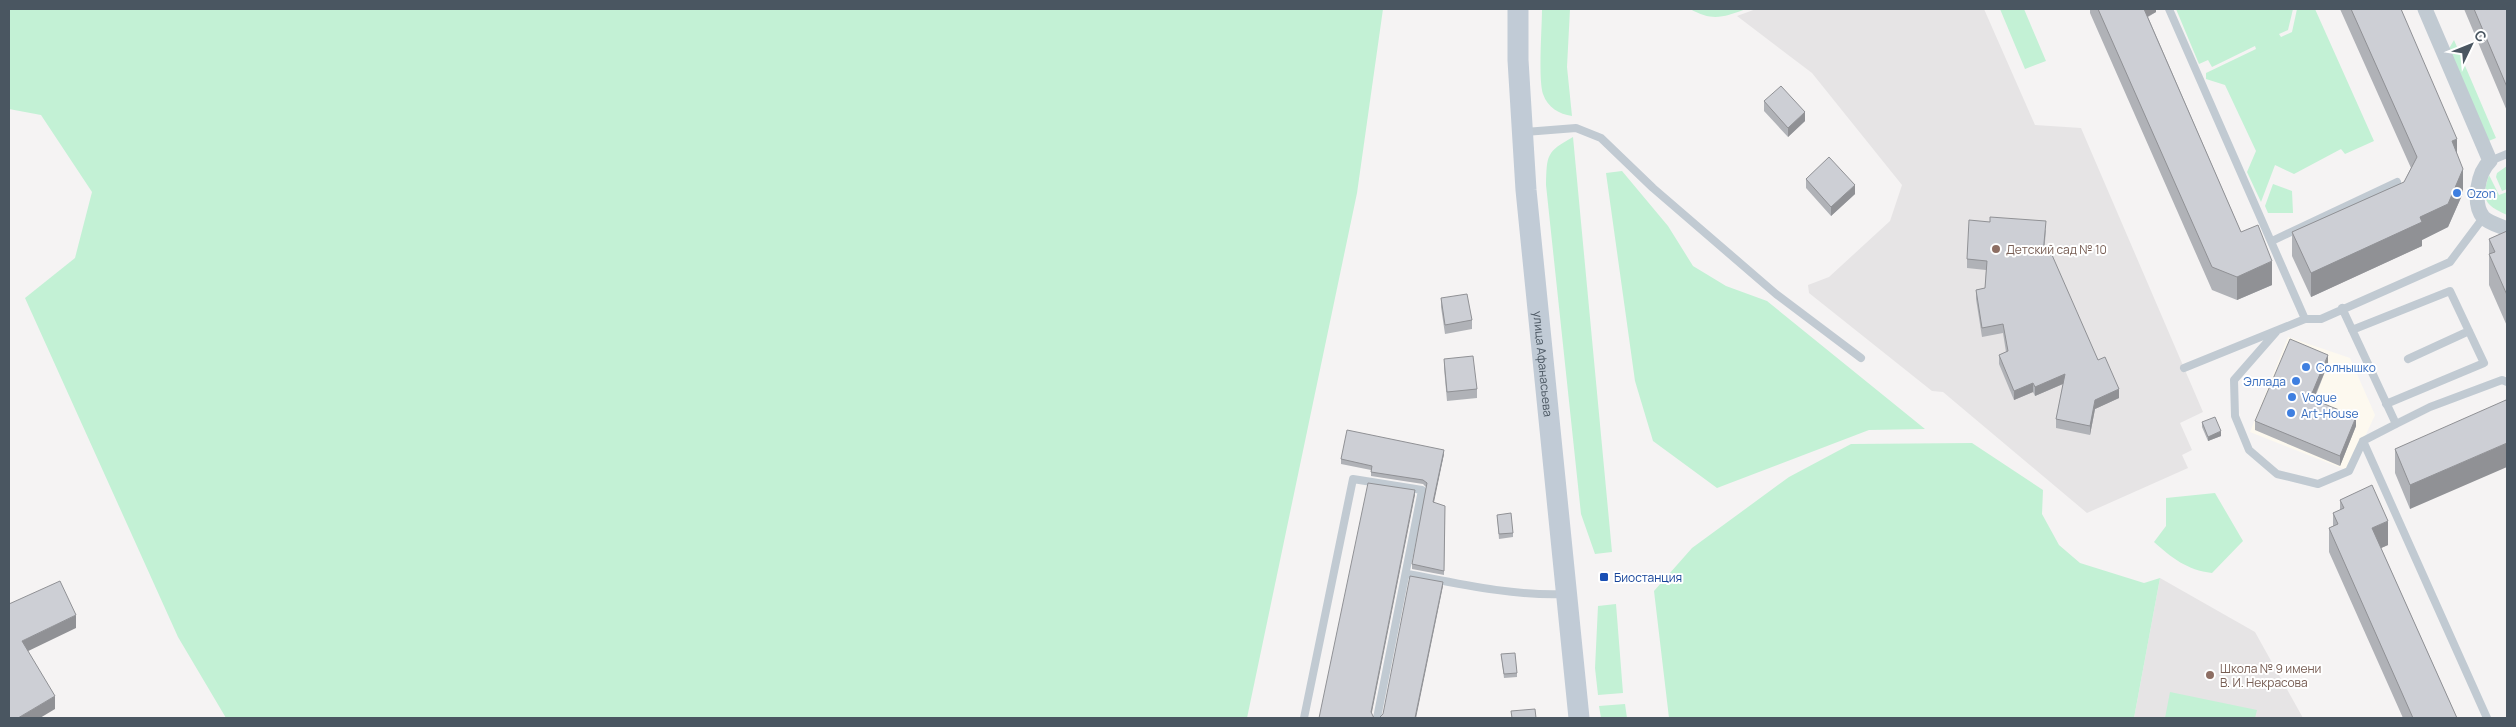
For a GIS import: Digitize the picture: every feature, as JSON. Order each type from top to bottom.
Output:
[{"type":"main road","name":"улица Афанасьева","points":[[1518,9],[1518,60],[1526,190],[1579,718]]},
{"type":"street","points":[[2425,9],[2490,161],[2486,165],[2479,186],[2478,207],[2483,218],[2507,229]]},
{"type":"lane","points":[[2169,9],[2306,320]]},
{"type":"lane","points":[[1523,133],[1576,128],[1601,138],[1653,188],[1776,294],[1861,358]]},
{"type":"lane","points":[[2490,161],[2507,154]]},
{"type":"lane","points":[[2272,241],[2397,182]]},
{"type":"lane","points":[[2184,368],[2264,334],[2276,332],[2306,320],[2321,318],[2450,262],[2483,218]]},
{"type":"lane","points":[[2352,330],[2450,291],[2484,363],[2386,404]]},
{"type":"lane","points":[[2342,308],[2396,424]]},
{"type":"lane","points":[[2408,359],[2469,331]]},
{"type":"lane","points":[[2276,332],[2234,380],[2235,416],[2249,450],[2277,474],[2318,484],[2349,471],[2363,441],[2439,404],[2502,380],[2507,382]]},
{"type":"lane","points":[[2363,441],[2487,718]]},
{"type":"lane","points":[[1304,718],[1353,479],[1422,490],[1408,574],[1377,718]]},
{"type":"lane","points":[[1408,574],[1468,586],[1534,595],[1567,594]]},
{"type":"shaded area","name":"Детский сад № 10","points":[[1756,9],[1984,9],[2035,125],[2081,128],[2203,412],[2180,423],[2192,450],[2182,455],[2188,468],[2087,513],[1943,392],[1932,391],[1809,293],[1808,285],[1829,277],[1890,221],[1902,185],[1812,73],[1737,16]]},
{"type":"shaded area","points":[[2288,337],[2350,358],[2375,415],[2349,471],[2250,432]]},
{"type":"shaded area","name":"Школа № 9 имени В. И. Некрасова","points":[[2160,578],[2255,632],[2303,718],[2134,718]]},
{"type":"green space","points":[[9,9],[1383,9],[1357,193],[1247,718],[226,718],[178,637],[25,298],[75,258],[92,192],[41,115],[9,109]]},
{"type":"green space","points":[[1542,9],[1570,9],[1567,67],[1572,116],[1555,110],[1543,94],[1540,65]]},
{"type":"green space","points":[[1690,9],[1746,9],[1724,16],[1711,17]]},
{"type":"green space","points":[[2000,9],[2024,9],[2046,61],[2025,69]]},
{"type":"green space","points":[[2176,9],[2293,9],[2288,30],[2279,34],[2281,37],[2292,32],[2297,9],[2315,9],[2374,141],[2345,154],[2341,149],[2294,174],[2275,165],[2261,202],[2247,172],[2256,151],[2225,85],[2206,79],[2206,73],[2256,49],[2255,46],[2212,67],[2208,60],[2199,64]]},
{"type":"green space","points":[[2454,40],[2496,138],[2486,142],[2447,52]]},
{"type":"green space","points":[[1573,137],[1612,552],[1595,554],[1581,514],[1546,185],[1550,155]]},
{"type":"green space","points":[[2507,166],[2507,189],[2502,191],[2496,177],[2497,173]]},
{"type":"green space","points":[[1622,171],[1668,226],[1693,266],[1726,286],[1767,301],[1925,429],[1869,430],[1717,488],[1653,441],[1635,381],[1606,173]]},
{"type":"green space","points":[[2489,175],[2499,195],[2507,192],[2507,215],[2493,208],[2486,200],[2485,190]]},
{"type":"green space","points":[[2273,184],[2292,191],[2293,213],[2268,213],[2265,206]]},
{"type":"green space","points":[[1972,443],[2043,490],[2042,514],[2059,545],[2080,563],[2144,583],[2160,578],[2134,718],[1669,718],[1654,591],[1692,548],[1789,477],[1851,444]]},
{"type":"green space","points":[[2215,493],[2243,541],[2212,573],[2187,566],[2154,542],[2166,526],[2166,498]]},
{"type":"green space","points":[[1616,604],[1623,693],[1598,695],[1595,668],[1598,606]]},
{"type":"green space","points":[[2170,692],[2257,710],[2255,718],[2165,718]]},
{"type":"green space","points":[[1625,704],[1627,718],[1601,718],[1599,706]]},
{"type":"building","points":[[2098,9],[2144,9],[2241,232],[2258,225],[2272,261],[2237,277],[2212,267]]},
{"type":"building","points":[[2351,9],[2401,9],[2457,139],[2452,141],[2463,169],[2448,204],[2420,217],[2422,222],[2311,273],[2292,232],[2404,182],[2417,157]]},
{"type":"building","points":[[2474,9],[2507,9],[2507,87]]},
{"type":"building","points":[[1781,86],[1805,112],[1788,128],[1764,101]]},
{"type":"building","points":[[1829,157],[1855,185],[1831,207],[1806,179]]},
{"type":"building","points":[[1990,217],[2046,221],[2043,254],[2052,255],[2098,360],[2105,357],[2119,389],[2095,400],[2090,426],[2056,419],[2065,374],[2035,387],[2033,383],[2014,391],[1999,355],[2008,351],[2003,324],[1982,328],[1976,290],[1985,288],[1987,261],[1967,259],[1969,220],[1990,222]]},
{"type":"building","points":[[2507,231],[2507,295],[2489,254],[2495,252],[2489,239]]},
{"type":"building","points":[[1467,294],[1472,320],[1445,325],[1441,298]]},
{"type":"building","points":[[2290,339],[2328,355],[2310,398],[2356,417],[2340,456],[2255,421]]},
{"type":"building","points":[[1473,356],[1477,389],[1447,392],[1444,359]]},
{"type":"building","points":[[2506,400],[2507,443],[2410,485],[2395,449]]},
{"type":"building","points":[[2215,417],[2221,431],[2208,437],[2202,422]]},
{"type":"building","points":[[1347,430],[1444,450],[1433,502],[1445,506],[1444,571],[1412,564],[1427,483],[1423,480],[1371,472],[1372,466],[1341,459]]},
{"type":"building","points":[[1368,483],[1415,490],[1371,712],[1374,718],[1319,718]]},
{"type":"building","points":[[2372,485],[2388,521],[2372,528],[2457,718],[2413,718],[2329,528],[2338,524],[2333,513],[2344,508],[2340,500]]},
{"type":"building","points":[[1511,513],[1513,533],[1499,534],[1497,515]]},
{"type":"building","points":[[1410,576],[1443,582],[1415,718],[1379,718],[1383,714]]},
{"type":"building","points":[[60,581],[76,615],[22,641],[55,696],[18,718],[9,718],[9,604]]},
{"type":"building","points":[[1515,653],[1517,673],[1504,674],[1501,654]]},
{"type":"building","points":[[1535,709],[1536,718],[1512,718],[1511,711]]},
{"type":"place","name":"Ozon","points":[[2457,193]]},
{"type":"place","name":"Детский сад № 10","points":[[1996,249]]},
{"type":"place","name":"Солнышко","points":[[2306,367]]},
{"type":"place","name":"Эллада","points":[[2296,381]]},
{"type":"place","name":"Vogue","points":[[2292,397]]},
{"type":"place","name":"Art-House","points":[[2291,413]]},
{"type":"place","name":"Биостанция","points":[[1604,577]]},
{"type":"place","name":"Школа № 9 имени В. И. Некрасова","points":[[2210,675]]}]
